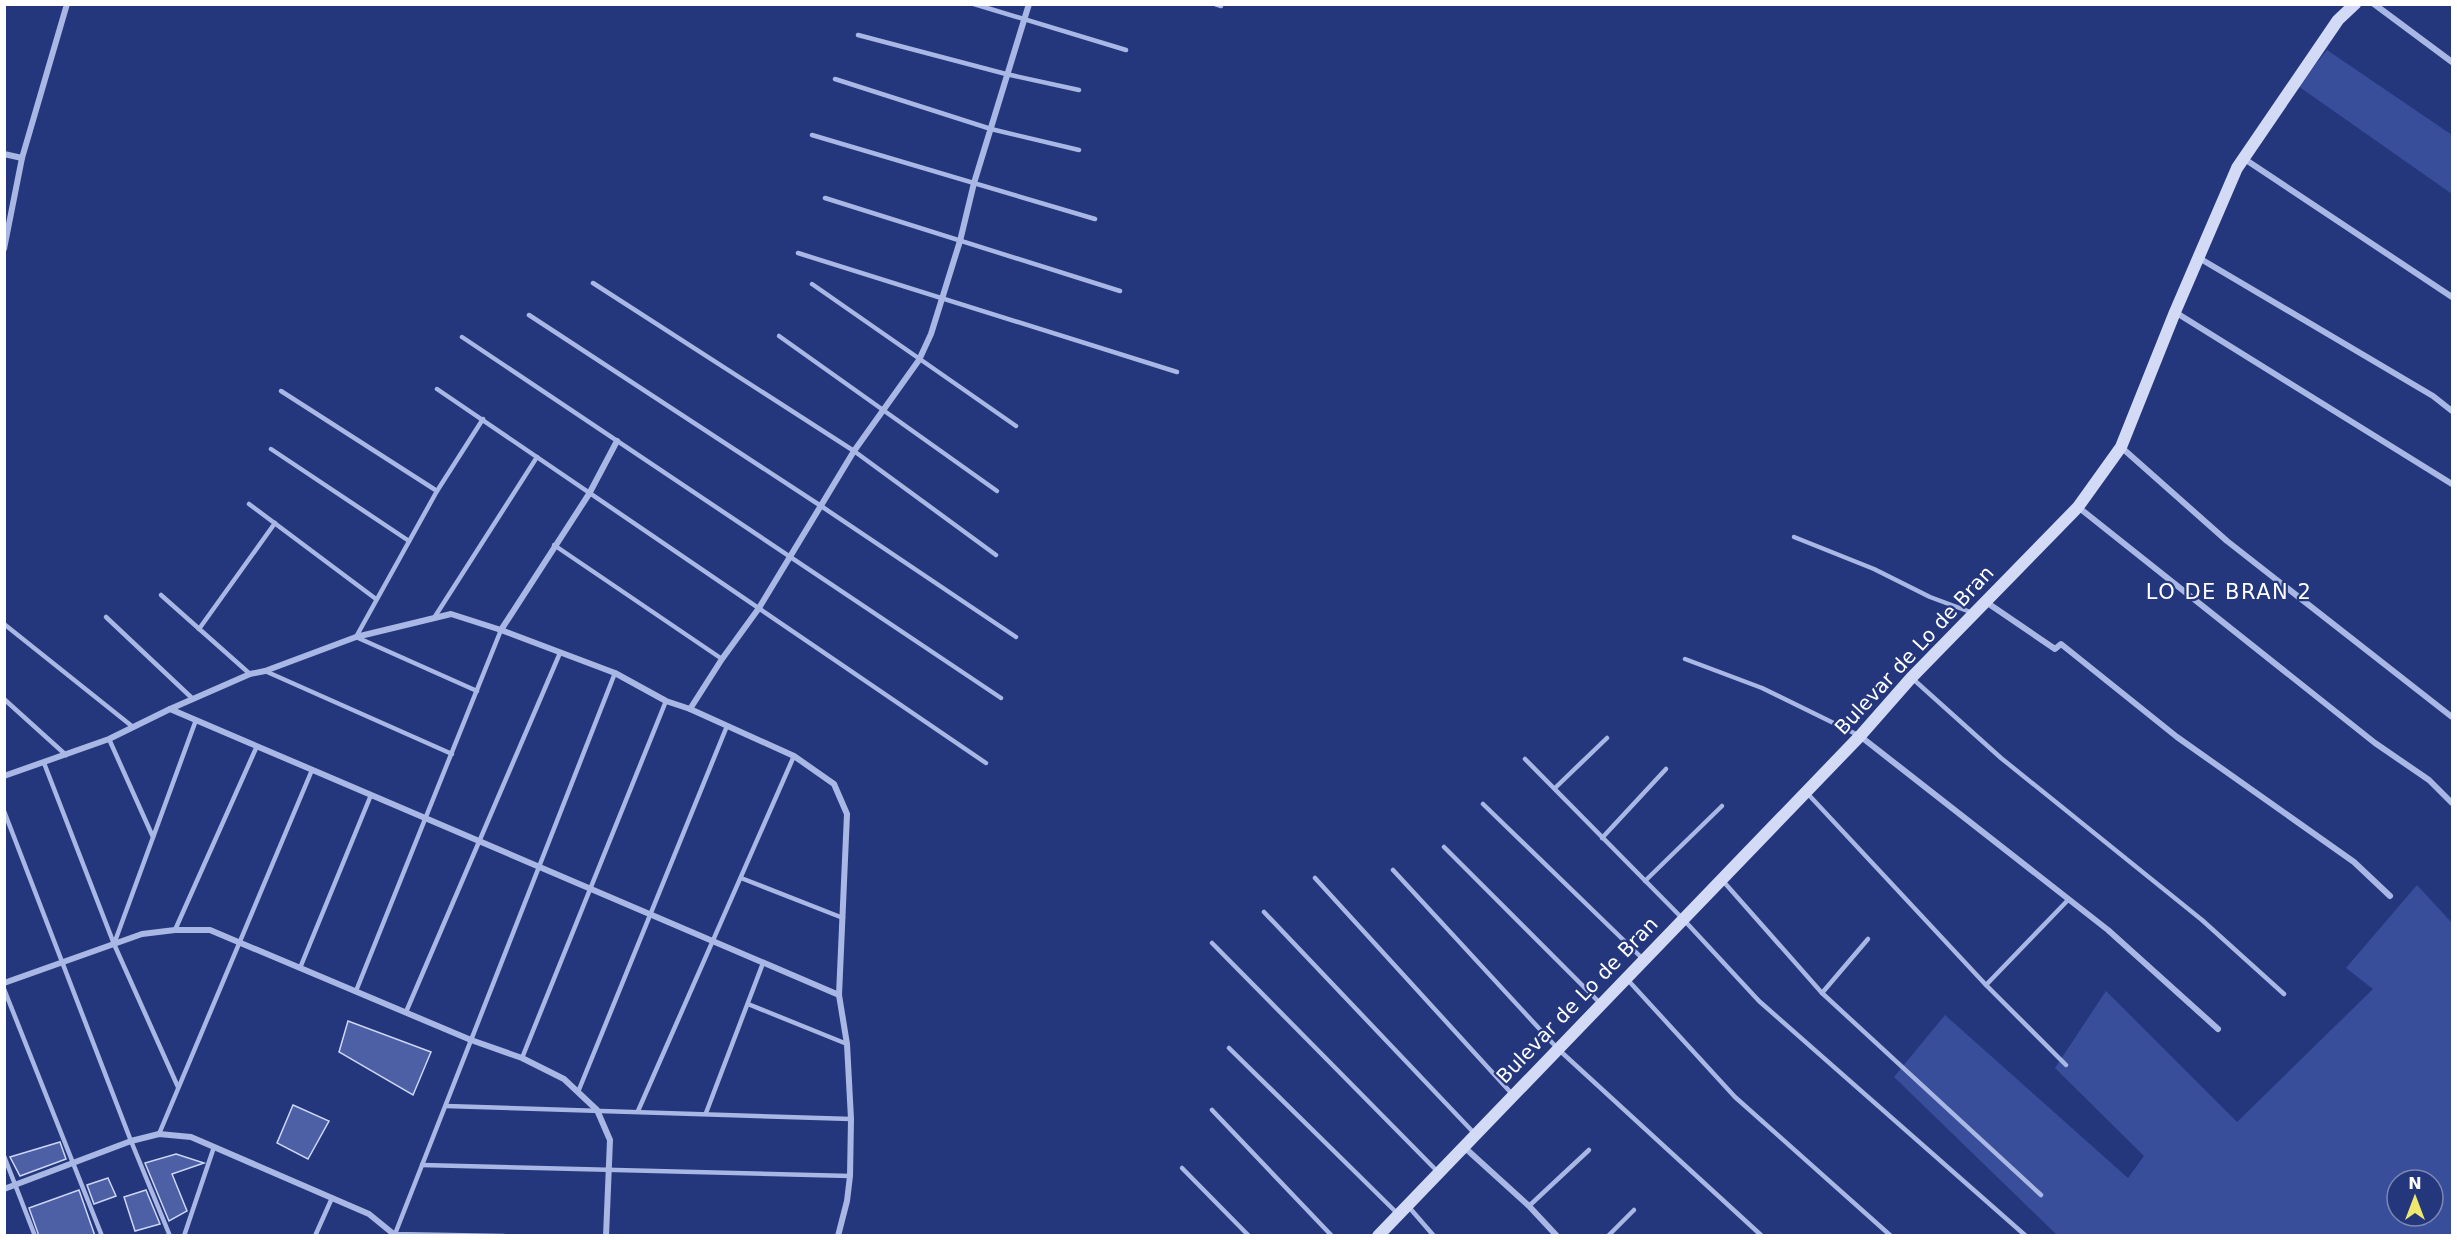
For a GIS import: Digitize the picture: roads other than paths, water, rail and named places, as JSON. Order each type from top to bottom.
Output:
[{"type":"street","points":[[4,249],[22,158],[67,4]]},
{"type":"street","points":[[690,709],[759,608],[854,451],[919,360],[931,334],[960,241],[974,183],[1029,4]]},
{"type":"street","name":"Bulevar de Lo de Bran","points":[[1378,1236],[1462,1146],[1860,736],[1911,678],[2078,507],[2121,447],[2175,312],[2237,168],[2338,20],[2355,4]]},
{"type":"street","points":[[2374,4],[2452,62]]},
{"type":"street","points":[[4,154],[22,158]]},
{"type":"street","points":[[2243,158],[2452,297]]},
{"type":"street","points":[[2198,257],[2433,396],[2452,411]]},
{"type":"street","points":[[2175,312],[2452,483]]},
{"type":"street","points":[[501,630],[589,494],[617,441]]},
{"type":"street","points":[[2121,447],[2227,542],[2452,717]]},
{"type":"street","points":[[2078,507],[2376,743],[2429,780],[2452,803]]},
{"type":"street","points":[[1986,602],[2055,649],[2061,644],[2177,737],[2354,862],[2390,896]]},
{"type":"street","points":[[4,776],[109,739],[250,674],[265,671],[356,637],[450,614],[501,630],[615,674],[666,701],[690,709],[794,756],[834,784],[847,814],[840,995],[847,1044],[851,1119],[850,1176],[847,1201],[838,1236]]},
{"type":"street","points":[[170,709],[840,995]]},
{"type":"street","points":[[1860,736],[2108,930],[2218,1029]]},
{"type":"street","points":[[4,983],[142,934],[175,930],[210,930],[471,1040],[522,1059],[564,1079],[597,1110],[610,1140],[606,1236]]},
{"type":"street","points":[[4,1189],[131,1140],[159,1134],[191,1137],[369,1214],[396,1235]]},
{"type":"street","points":[[1462,1146],[1529,1206],[1557,1236]]},
{"type":"lane","points":[[974,4],[1126,51]]},
{"type":"lane","points":[[858,35],[1006,74],[1079,90]]},
{"type":"lane","points":[[835,79],[991,129],[1079,150]]},
{"type":"lane","points":[[812,135],[1095,219]]},
{"type":"lane","points":[[825,198],[1120,291]]},
{"type":"lane","points":[[798,253],[1177,372]]},
{"type":"lane","points":[[593,283],[854,451],[996,555]]},
{"type":"lane","points":[[812,284],[1016,426]]},
{"type":"lane","points":[[530,315],[821,506],[1016,638]]},
{"type":"lane","points":[[779,336],[885,409],[997,491]]},
{"type":"lane","points":[[462,337],[1001,698]]},
{"type":"lane","points":[[437,388],[986,763]]},
{"type":"lane","points":[[281,391],[437,491]]},
{"type":"lane","points":[[477,691],[356,637],[437,491],[483,419]]},
{"type":"lane","points":[[272,449],[409,542]]},
{"type":"lane","points":[[434,618],[537,457]]},
{"type":"lane","points":[[249,504],[376,599]]},
{"type":"lane","points":[[199,629],[275,523]]},
{"type":"lane","points":[[1794,537],[1874,569],[1930,597],[1974,614]]},
{"type":"lane","points":[[554,545],[722,659]]},
{"type":"lane","points":[[161,595],[250,674]]},
{"type":"lane","points":[[106,617],[193,700]]},
{"type":"lane","points":[[4,624],[133,727]]},
{"type":"lane","points":[[356,991],[501,630]]},
{"type":"lane","points":[[406,1012],[560,653]]},
{"type":"lane","points":[[1685,659],[1762,688],[1860,736]]},
{"type":"lane","points":[[265,671],[452,754]]},
{"type":"lane","points":[[504,1236],[396,1235],[615,674]]},
{"type":"lane","points":[[1911,678],[2001,758],[2202,920],[2283,994]]},
{"type":"lane","points":[[4,699],[66,755]]},
{"type":"lane","points":[[522,1059],[666,701]]},
{"type":"lane","points":[[114,944],[196,720]]},
{"type":"lane","points":[[578,1092],[727,726]]},
{"type":"lane","points":[[1555,788],[1607,738]]},
{"type":"lane","points":[[109,739],[153,837]]},
{"type":"lane","points":[[175,930],[257,746]]},
{"type":"lane","points":[[638,1111],[794,756]]},
{"type":"lane","points":[[1525,759],[1683,919],[1759,1001],[2026,1236]]},
{"type":"lane","points":[[44,763],[114,944],[178,1087]]},
{"type":"lane","points":[[1602,838],[1666,769]]},
{"type":"lane","points":[[159,1134],[312,770]]},
{"type":"lane","points":[[1805,792],[1986,985],[2066,1065]]},
{"type":"lane","points":[[300,968],[371,795]]},
{"type":"lane","points":[[1483,804],[1644,960]]},
{"type":"lane","points":[[1645,881],[1722,807]]},
{"type":"lane","points":[[4,811],[170,1236]]},
{"type":"lane","points":[[1444,847],[1600,1004]]},
{"type":"lane","points":[[1393,870],[1558,1049],[1762,1236]]},
{"type":"lane","points":[[741,878],[843,918]]},
{"type":"lane","points":[[1315,878],[1513,1095]]},
{"type":"lane","points":[[1721,879],[1822,993],[2041,1195]]},
{"type":"lane","points":[[1986,985],[2069,899]]},
{"type":"lane","points":[[1264,912],[1475,1134]]},
{"type":"lane","points":[[1822,993],[1868,939]]},
{"type":"lane","points":[[1212,943],[1439,1172]]},
{"type":"lane","points":[[706,1113],[763,963]]},
{"type":"lane","points":[[1626,978],[1735,1097],[1891,1236]]},
{"type":"lane","points":[[4,989],[102,1236]]},
{"type":"lane","points":[[748,1004],[847,1044]]},
{"type":"lane","points":[[1229,1048],[1434,1236]]},
{"type":"lane","points":[[446,1106],[851,1119]]},
{"type":"lane","points":[[1212,1110],[1332,1236]]},
{"type":"lane","points":[[184,1236],[214,1147]]},
{"type":"lane","points":[[1529,1206],[1589,1150]]},
{"type":"lane","points":[[4,1156],[35,1236]]},
{"type":"lane","points":[[422,1165],[850,1176]]},
{"type":"lane","points":[[1182,1168],[1250,1236]]},
{"type":"lane","points":[[315,1236],[332,1198]]},
{"type":"lane","points":[[1608,1236],[1634,1210]]},
{"type":"district","name":"LO DE BRAN 2","points":[[2229,592]]}]
